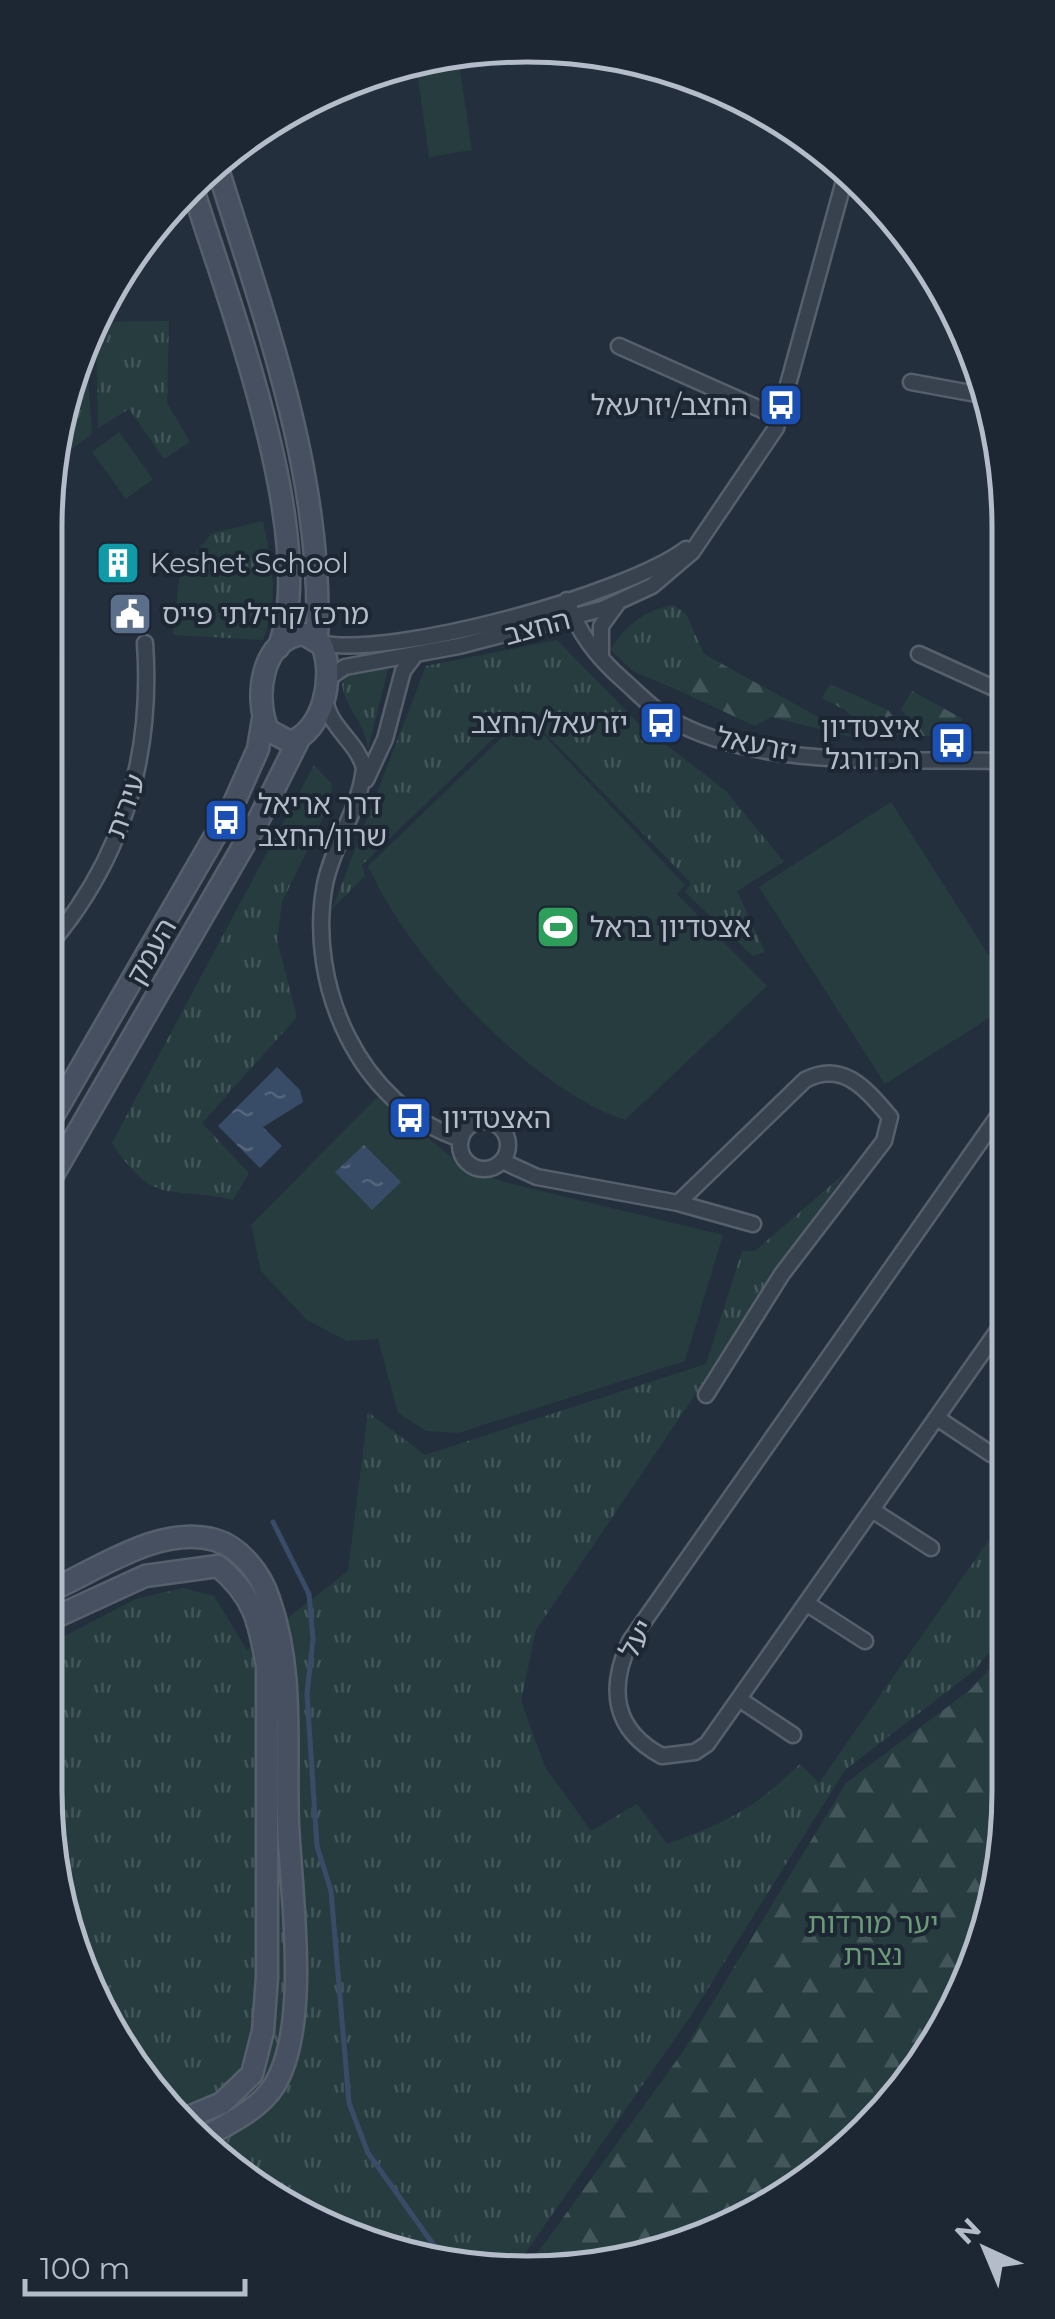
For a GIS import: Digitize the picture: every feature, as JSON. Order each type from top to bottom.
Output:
[{"type":"main road","points":[[221,178],[274,350],[300,456],[316,552],[318,641],[326,656],[326,686]]},
{"type":"main road","points":[[197,201],[246,358],[282,510],[290,611],[278,648]]},
{"type":"main road","points":[[278,648],[293,636],[318,641]]},
{"type":"main road","name":"העמק","points":[[62,1101],[234,803],[258,748],[265,671],[278,648]]},
{"type":"main road","name":"העמק","points":[[62,1159],[260,817],[326,686]]},
{"type":"main road","points":[[263,719],[281,740],[303,736]]},
{"type":"main road","points":[[62,1585],[141,1548],[186,1536],[217,1540],[244,1557],[268,1594],[284,1654],[289,1714],[296,1975],[288,2046],[274,2087],[246,2112],[212,2132]]},
{"type":"main road","points":[[62,1614],[145,1576],[218,1566],[242,1586],[259,1622],[268,1666],[267,1977],[263,2030],[252,2074],[222,2104],[194,2115]]},
{"type":"street","name":"החצב","points":[[326,686],[345,667],[416,654],[618,603],[671,572],[719,517],[778,417],[842,186]]},
{"type":"street","points":[[619,346],[778,417]]},
{"type":"street","points":[[911,382],[973,393]]},
{"type":"street","name":"החצב","points":[[318,641],[340,646],[402,639],[567,600],[654,568],[688,547],[719,517]]},
{"type":"street","name":"יזרעאל","points":[[567,600],[573,617],[604,661],[670,719],[754,747],[796,754],[992,760]]},
{"type":"street","points":[[604,661],[598,650],[600,626],[618,603]]},
{"type":"street","name":"עירית","points":[[62,924],[102,864],[133,793],[148,716],[144,644]]},
{"type":"street","points":[[416,654],[403,671],[386,739],[326,880],[320,933],[325,980],[354,1050],[380,1083],[426,1124],[461,1138]]},
{"type":"street","points":[[920,654],[992,687]]},
{"type":"street","points":[[326,686],[330,717],[364,768],[358,799]]},
{"type":"street","points":[[303,736],[330,732],[348,740]]},
{"type":"street","points":[[678,1203],[805,1080],[822,1071],[847,1074],[890,1117],[884,1141],[806,1239],[706,1395]]},
{"type":"street","points":[[477,1122],[499,1126],[507,1139],[502,1161],[490,1168],[469,1164],[461,1153],[461,1138],[477,1122]]},
{"type":"street","name":"יעל","points":[[992,1125],[630,1641],[619,1665],[616,1705],[633,1737],[662,1756],[695,1752],[708,1744],[992,1342]]},
{"type":"street","points":[[502,1161],[537,1177],[678,1203],[753,1224]]},
{"type":"street","points":[[936,1418],[991,1454]]},
{"type":"street","points":[[872,1510],[931,1548]]},
{"type":"street","points":[[806,1603],[866,1641]]},
{"type":"street","points":[[739,1699],[793,1735]]},
{"type":"green space","points":[[459,67],[472,150],[429,157],[418,76]]},
{"type":"green space","points":[[169,321],[167,403],[190,442],[164,459],[129,409],[98,428],[97,354],[110,322]]},
{"type":"green space","points":[[88,376],[92,434],[69,451]]},
{"type":"green space","points":[[119,432],[153,479],[126,499],[92,452]]},
{"type":"green space","points":[[263,521],[273,595],[263,640],[173,635],[180,573],[212,533]]},
{"type":"green space","points":[[674,605],[686,614],[704,654],[684,693],[633,671],[611,650],[637,620]]},
{"type":"green space","points":[[557,640],[639,724],[726,791],[784,862],[737,891],[765,952],[753,956],[685,892],[691,883],[523,710],[362,865],[365,876],[332,909],[426,666]]},
{"type":"green space","points":[[704,654],[856,738],[771,717],[755,726],[684,693]]},
{"type":"green space","points":[[388,669],[368,750],[342,684],[349,673]]},
{"type":"green space","points":[[830,684],[888,710],[908,735],[870,734],[845,710],[822,698]]},
{"type":"green space","points":[[912,691],[963,719],[949,736],[921,736],[901,709]]},
{"type":"green space","name":"אצטדיון בראל","points":[[525,715],[685,885],[677,894],[767,986],[625,1120],[589,1104],[551,1080],[476,1016],[412,940],[368,866]]},
{"type":"green space","points":[[314,765],[332,784],[331,801],[282,902],[277,940],[297,1017],[202,1123],[249,1173],[233,1200],[152,1186],[112,1143]]},
{"type":"green space","points":[[891,802],[992,960],[992,1016],[885,1084],[759,887]]},
{"type":"green space","points":[[377,1097],[465,1168],[505,1182],[723,1235],[685,1361],[458,1433],[426,1431],[398,1413],[378,1339],[347,1341],[307,1320],[261,1271],[251,1225]]},
{"type":"green space","points":[[845,1173],[536,1630],[521,1701],[545,1767],[591,1831],[637,1804],[667,1844],[739,1813],[800,1764],[819,1783],[992,1535],[992,1648],[975,1670],[845,1770],[690,2017],[523,2256],[467,2253],[407,2241],[322,2209],[244,2160],[199,2120],[159,2075],[110,1997],[78,1912],[66,1852],[62,1637],[136,1599],[183,1588],[214,1596],[247,1650],[348,1571],[368,1412],[425,1455],[706,1364],[742,1251],[755,1251]]},
{"type":"green space","name":"יער מורדות נצרת","points":[[992,1666],[992,1822],[984,1882],[968,1941],[945,1997],[896,2075],[856,2120],[811,2160],[733,2209],[648,2241],[588,2253],[535,2256],[682,2053],[846,1783],[970,1690]]},
{"type":"water","points":[[277,1067],[300,1090],[303,1102],[263,1127],[282,1146],[260,1168],[218,1126]]},
{"type":"water","points":[[364,1145],[401,1182],[372,1210],[335,1172]]},
{"type":"waterway","points":[[273,1522],[309,1594],[313,1639],[307,1694],[317,1846],[331,1891],[349,2103],[368,2153],[436,2248]]},
{"type":"place","name":"החצב/יזרעאל","points":[[781,405]]},
{"type":"place","name":"Keshet School","points":[[118,563]]},
{"type":"place","name":"מרכז קהילתי פייס","points":[[130,614]]},
{"type":"place","name":"יזרעאל/החצב","points":[[661,723]]},
{"type":"place","name":"איצטדיון הכדורגל","points":[[952,743]]},
{"type":"place","name":"דרך אריאל שרון/החצב","points":[[226,820]]},
{"type":"place","name":"אצטדיון בראל","points":[[558,927]]},
{"type":"place","name":"האצטדיון","points":[[410,1118]]}]
